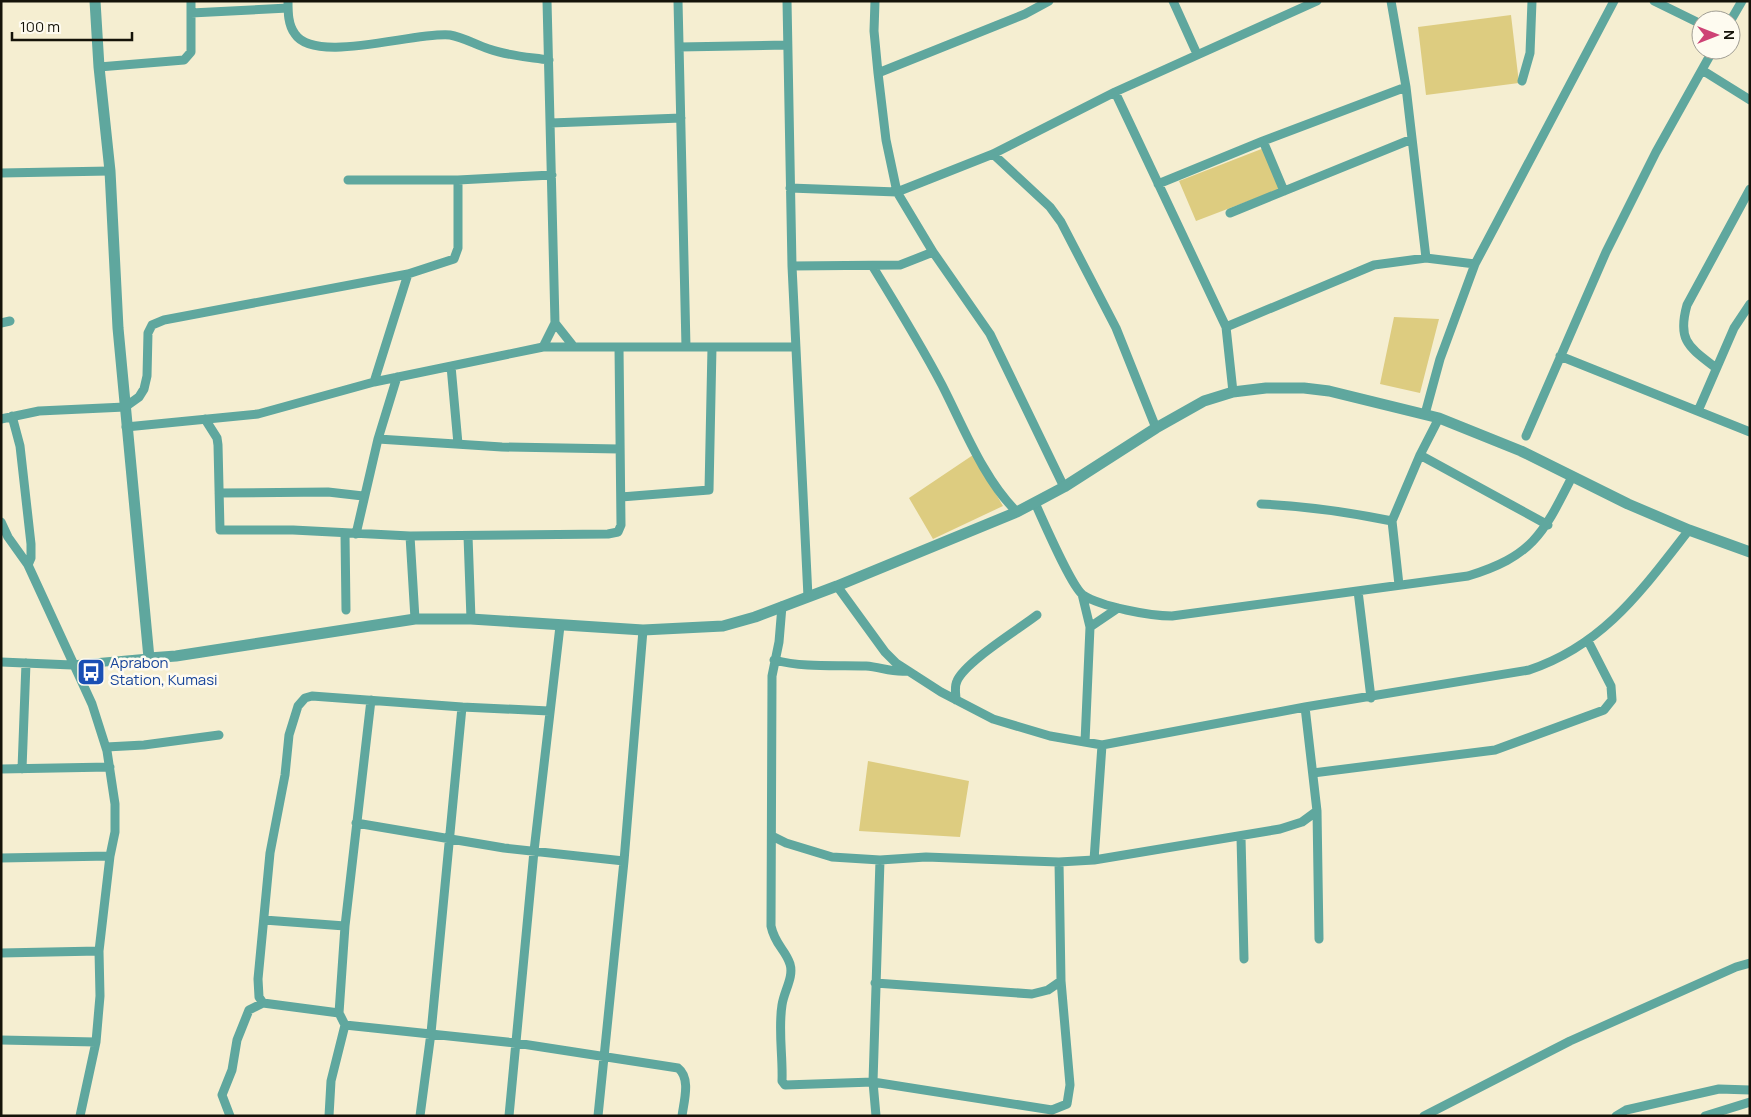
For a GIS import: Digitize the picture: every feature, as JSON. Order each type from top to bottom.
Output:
[{"type":"street","points":[[95,1],[99,67],[110,171],[118,328],[126,427],[149,658]]},
{"type":"street","points":[[99,67],[184,60],[189,57],[191,52],[191,1]]},
{"type":"street","points":[[543,348],[555,323],[548,1]]},
{"type":"street","points":[[678,1],[686,347]]},
{"type":"street","points":[[787,1],[792,266],[808,597]]},
{"type":"street","points":[[875,1],[874,31],[886,140],[898,192],[933,252],[990,334],[1064,487]]},
{"type":"street","points":[[878,73],[1025,14],[1049,1]]},
{"type":"street","points":[[1173,1],[1197,54]]},
{"type":"street","points":[[790,188],[898,192],[993,154],[1115,92],[1317,1]]},
{"type":"street","points":[[1391,1],[1406,86],[1426,258]]},
{"type":"street","points":[[1522,81],[1530,53],[1532,1]]},
{"type":"street","points":[[1425,414],[1440,359],[1475,264],[1614,1]]},
{"type":"street","points":[[1654,1],[1691,19]]},
{"type":"street","points":[[191,13],[288,5],[290,23],[295,35],[300,40],[323,47],[385,44],[421,35],[450,35],[490,50],[549,60]]},
{"type":"street","points":[[679,47],[787,45]]},
{"type":"street","points":[[1526,436],[1606,252],[1656,152],[1708,60]]},
{"type":"street","points":[[1702,70],[1750,100]]},
{"type":"street","points":[[1158,184],[1406,86]]},
{"type":"street","points":[[1115,92],[1226,327],[1233,392]]},
{"type":"street","points":[[551,122],[681,118]]},
{"type":"street","points":[[1230,213],[1412,139]]},
{"type":"street","points":[[1263,141],[1284,191]]},
{"type":"street","points":[[993,154],[1050,207],[1061,222],[1116,328],[1156,428]]},
{"type":"street","points":[[1,173],[110,171]]},
{"type":"street","points":[[348,180],[458,180],[552,175]]},
{"type":"street","points":[[1,419],[39,411],[125,407],[139,397],[144,389],[147,376],[148,333],[152,325],[158,322],[260,300],[408,274],[454,259],[458,248],[458,180]]},
{"type":"street","points":[[1716,368],[1689,348],[1684,337],[1684,315],[1687,305],[1750,189]]},
{"type":"street","points":[[792,266],[873,267],[900,265],[933,252]]},
{"type":"street","points":[[1226,327],[1374,265],[1426,258],[1475,264]]},
{"type":"street","points":[[873,267],[929,360],[986,470],[1017,512]]},
{"type":"street","points":[[374,382],[408,274]]},
{"type":"street","points":[[1698,411],[1734,328],[1750,304]]},
{"type":"street","points":[[555,323],[574,348]]},
{"type":"street","points":[[620,497],[709,490],[712,347]]},
{"type":"street","points":[[126,427],[258,414],[374,382],[543,348],[796,347]]},
{"type":"street","points":[[205,419],[217,438],[220,530],[293,530],[410,536],[608,534],[618,532],[621,525],[619,348]]},
{"type":"street","points":[[1560,356],[1750,432]]},
{"type":"street","points":[[451,366],[458,444]]},
{"type":"street","points":[[356,534],[363,496],[397,377]]},
{"type":"street","points":[[1,662],[72,665],[186,655],[415,618],[471,619],[643,630],[723,626],[837,586],[1017,512],[1064,487],[1156,428],[1204,401],[1233,392],[1266,388],[1320,390],[1439,418],[1521,451],[1572,477],[1688,530],[1750,552]]},
{"type":"street","points":[[12,416],[20,446],[32,553],[28,565]]},
{"type":"street","points":[[1399,585],[1392,521],[1420,454],[1439,418]]},
{"type":"street","points":[[378,439],[458,444],[619,449]]},
{"type":"street","points":[[1420,454],[1548,525]]},
{"type":"street","points":[[1082,594],[1118,608],[1156,616],[1172,616],[1468,576],[1514,557],[1530,545],[1548,525],[1572,477]]},
{"type":"street","points":[[219,492],[328,492],[363,496]]},
{"type":"street","points":[[1035,503],[1072,580],[1082,594],[1090,627],[1085,742]]},
{"type":"street","points":[[1261,504],[1300,505],[1345,510],[1392,521]]},
{"type":"street","points":[[1,522],[5,537],[28,565],[72,665],[92,704],[106,747],[115,804],[115,832],[110,856],[99,951],[100,996],[96,1042],[80,1116]]},
{"type":"street","points":[[837,586],[885,652],[908,671],[956,700],[993,719],[1014,726],[1050,736],[1102,745],[1529,670],[1554,662],[1588,641],[1632,602],[1688,530]]},
{"type":"street","points":[[345,534],[346,610]]},
{"type":"street","points":[[410,536],[415,618]]},
{"type":"street","points":[[468,536],[471,619]]},
{"type":"street","points":[[1358,591],[1372,698]]},
{"type":"street","points":[[782,606],[779,642],[772,676],[772,926],[774,940],[790,964],[791,974],[782,1003],[780,1025],[782,1082],[789,1086],[873,1082],[1052,1110],[1067,1104],[1070,1085],[1061,981],[1059,862]]},
{"type":"street","points":[[1090,627],[1118,608]]},
{"type":"street","points":[[956,700],[956,683],[959,676],[975,661],[1037,615]]},
{"type":"street","points":[[509,1116],[534,851],[560,626]]},
{"type":"street","points":[[598,1116],[624,861],[643,630]]},
{"type":"street","points":[[1313,773],[1495,750],[1604,710],[1612,700],[1611,686],[1588,641]]},
{"type":"street","points":[[774,660],[806,666],[869,666],[896,672],[908,671]]},
{"type":"street","points":[[22,769],[26,663]]},
{"type":"street","points":[[263,1003],[259,997],[258,980],[270,853],[285,775],[289,735],[298,706],[305,698],[312,696],[462,707],[549,711]]},
{"type":"street","points":[[329,1116],[331,1081],[345,1025],[339,1013],[344,926],[371,700]]},
{"type":"street","points":[[420,1116],[430,1034],[462,707]]},
{"type":"street","points":[[1305,708],[1316,811],[1319,939]]},
{"type":"street","points":[[106,747],[144,745],[219,735]]},
{"type":"street","points":[[1094,860],[1102,745]]},
{"type":"street","points":[[1,769],[110,767]]},
{"type":"street","points":[[772,836],[786,843],[832,857],[880,860],[926,857],[1059,862],[1094,860],[1241,837],[1302,822],[1316,811]]},
{"type":"street","points":[[356,823],[448,840],[624,861]]},
{"type":"street","points":[[1241,837],[1244,959]]},
{"type":"street","points":[[772,855],[786,843]]},
{"type":"street","points":[[1,858],[110,856]]},
{"type":"street","points":[[876,1116],[873,1082],[880,860]]},
{"type":"street","points":[[264,920],[344,926]]},
{"type":"street","points":[[1,953],[99,951]]},
{"type":"street","points":[[1424,1116],[1437,1113],[1570,1041],[1736,967],[1750,963]]},
{"type":"street","points":[[875,983],[1032,994],[1048,990],[1061,981]]},
{"type":"street","points":[[230,1116],[222,1095],[232,1070],[234,1048],[250,1010],[263,1003],[339,1013]]},
{"type":"street","points":[[345,1025],[516,1043],[678,1068],[683,1072],[685,1094],[682,1116]]},
{"type":"street","points":[[1,1040],[96,1042]]},
{"type":"street","points":[[1616,1116],[1626,1110],[1719,1089],[1750,1090]]},
{"type":"street","points":[[1705,1116],[1750,1102]]},
{"type":"shaded area","points":[[1511,15],[1519,83],[1426,95],[1418,27]]},
{"type":"shaded area","points":[[1264,148],[1280,189],[1196,221],[1179,181]]},
{"type":"shaded area","points":[[1394,317],[1439,319],[1420,393],[1380,384]]},
{"type":"shaded area","points":[[973,455],[1003,506],[933,539],[909,498]]},
{"type":"shaded area","points":[[868,761],[969,781],[960,837],[859,831]]},
{"type":"place","name":"Aprabon Station, Kumasi","points":[[91,672]]}]
